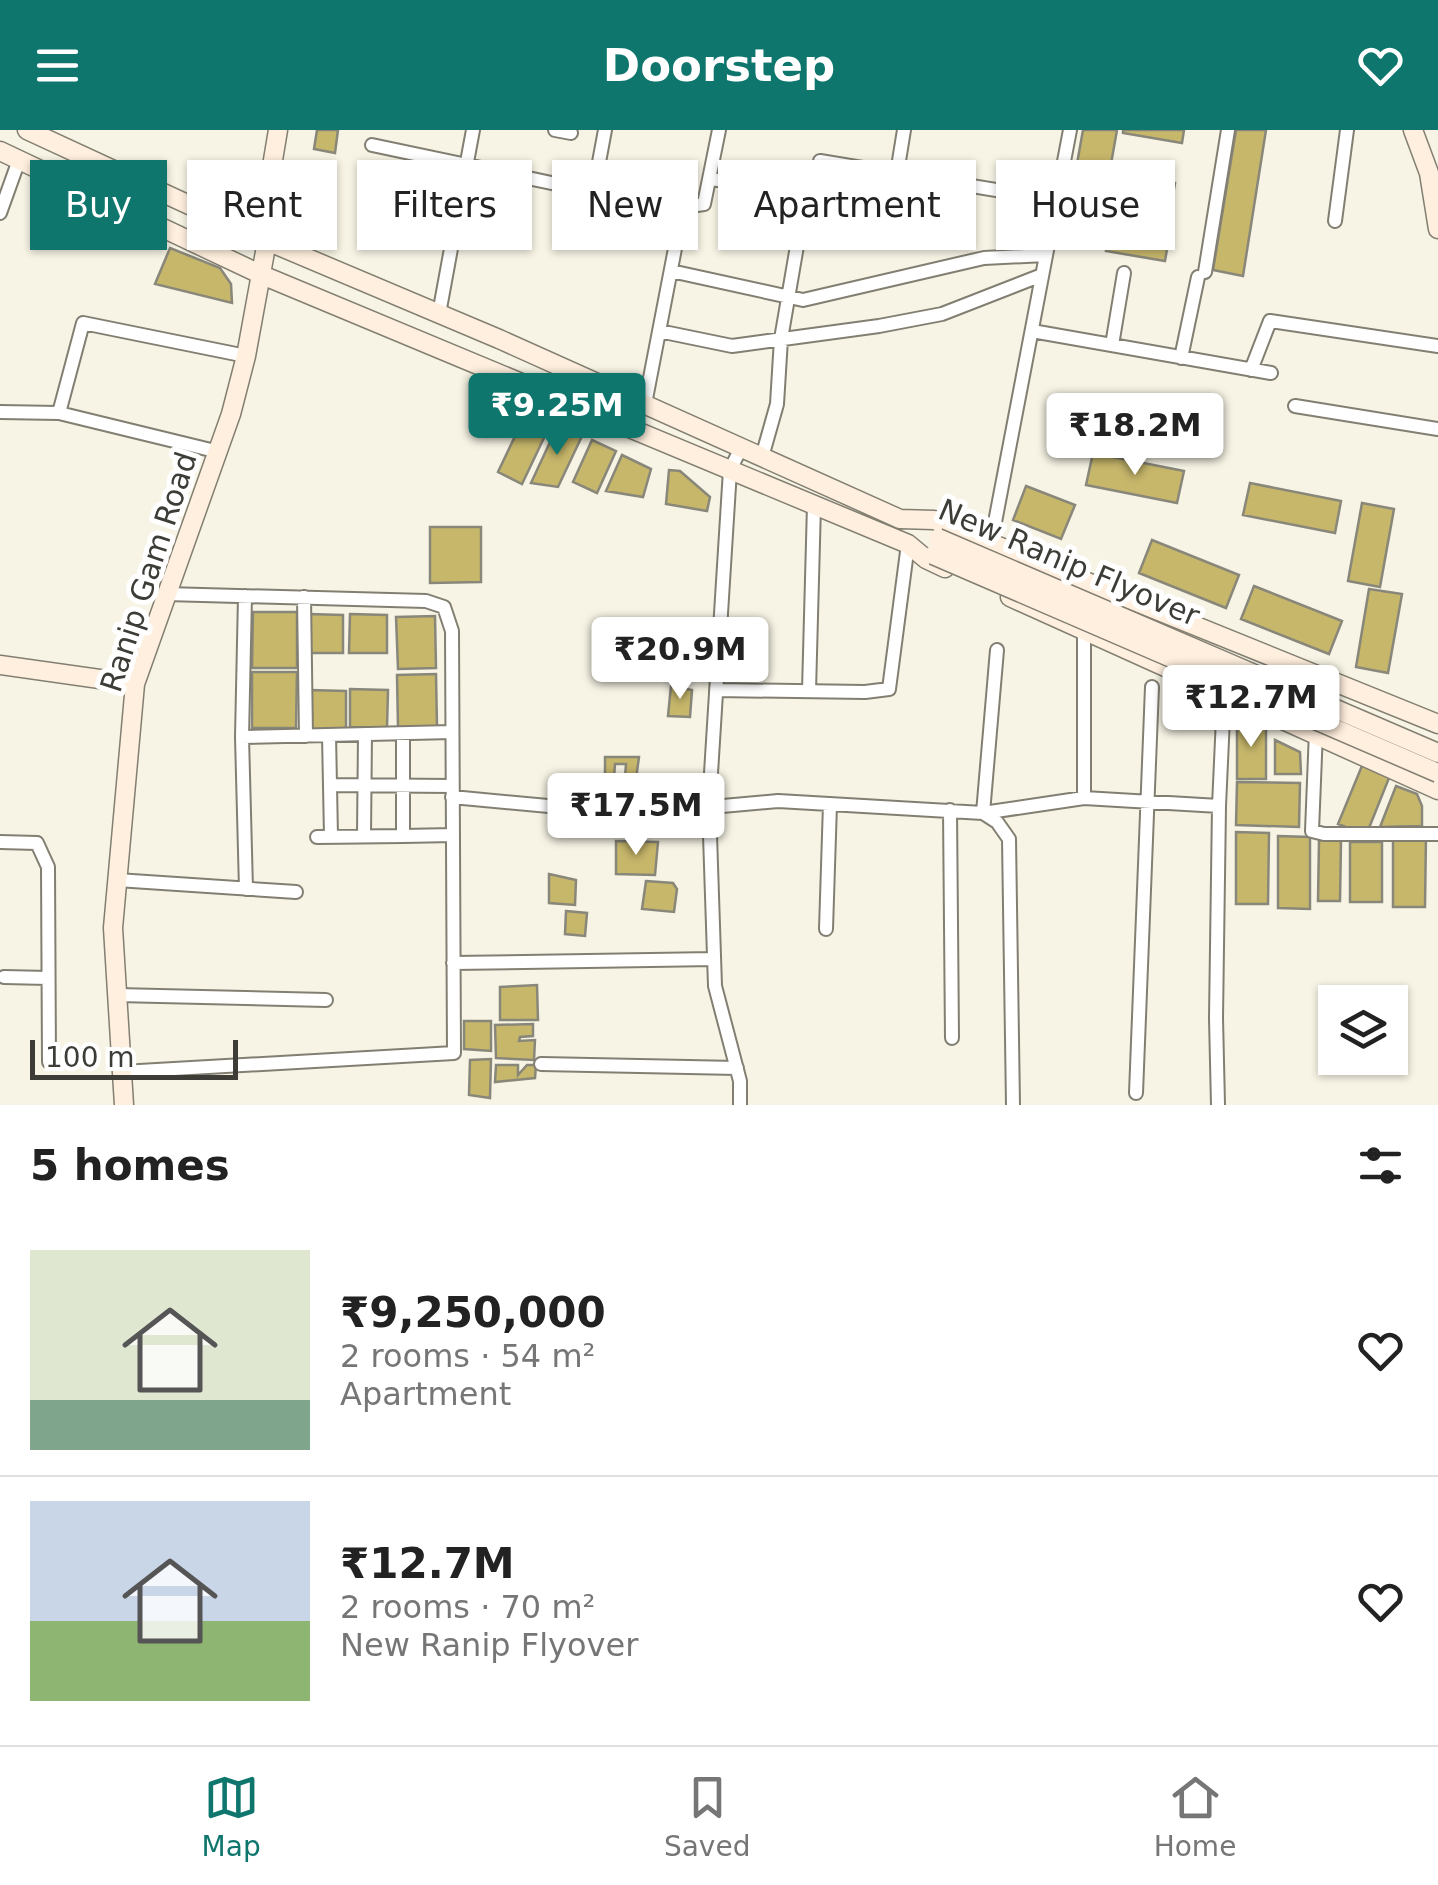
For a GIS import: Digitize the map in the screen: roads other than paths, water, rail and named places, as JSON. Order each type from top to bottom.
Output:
[{"type":"main road","points":[[27,130],[187,204]]},
{"type":"main road","name":"Ranip Gam Road","points":[[273,160],[278,130]]},
{"type":"main road","points":[[1413,130],[1429,173],[1438,228]]},
{"type":"main road","points":[[0,151],[262,275],[908,544],[926,559],[1438,790]]},
{"type":"main road","name":"Ranip Gam Road","points":[[124,1105],[112,928],[135,684],[230,414],[246,356],[266,250]]},
{"type":"main road","points":[[288,250],[900,518],[934,520],[1438,724]]},
{"type":"main road","name":"New Ranip Flyover","points":[[900,518],[936,547],[1438,773]]},
{"type":"main road","name":"New Ranip Flyover","points":[[908,544],[936,547],[1438,753]]},
{"type":"main road","points":[[0,665],[135,684]]},
{"type":"street","points":[[468,160],[473,130]]},
{"type":"street","points":[[556,130],[570,133]]},
{"type":"street","points":[[599,160],[604,130]]},
{"type":"street","points":[[698,205],[704,204],[718,130]]},
{"type":"street","points":[[899,160],[904,130]]},
{"type":"street","points":[[1064,160],[1070,130]]},
{"type":"street","points":[[1181,358],[1228,130]]},
{"type":"street","points":[[1335,221],[1347,130]]},
{"type":"street","points":[[372,145],[437,160]]},
{"type":"street","points":[[0,213],[19,160]]},
{"type":"street","points":[[710,179],[718,180]]},
{"type":"street","points":[[439,314],[451,250]]},
{"type":"street","points":[[645,404],[675,250]]},
{"type":"street","points":[[762,457],[776,404],[781,339],[797,250]]},
{"type":"street","points":[[992,543],[1047,250]]},
{"type":"street","points":[[671,272],[803,300],[984,258],[1046,254]]},
{"type":"street","points":[[1112,345],[1124,273]]},
{"type":"street","points":[[659,331],[732,346],[781,339],[942,314],[1042,275]]},
{"type":"street","points":[[1251,370],[1270,321],[1438,346]]},
{"type":"street","points":[[58,413],[83,323],[246,356]]},
{"type":"street","points":[[1032,331],[1270,373]]},
{"type":"street","points":[[1295,406],[1438,430]]},
{"type":"street","points":[[0,412],[58,413],[215,451]]},
{"type":"street","points":[[740,1105],[740,1081],[715,986],[708,805],[730,470],[741,448]]},
{"type":"street","points":[[809,690],[814,505]]},
{"type":"street","points":[[716,690],[889,689],[908,544]]},
{"type":"street","points":[[122,1072],[454,1053],[452,630],[444,607],[426,600],[166,594]]},
{"type":"street","points":[[244,596],[246,889]]},
{"type":"street","points":[[304,597],[306,736]]},
{"type":"street","points":[[1084,631],[1084,798]]},
{"type":"street","points":[[983,813],[997,650]]},
{"type":"street","points":[[1324,678],[1315,736],[1312,831],[1438,834]]},
{"type":"street","points":[[1136,1093],[1152,687]]},
{"type":"street","points":[[1218,1105],[1219,806],[1224,696]]},
{"type":"street","points":[[242,737],[452,732]]},
{"type":"street","points":[[364,836],[366,734]]},
{"type":"street","points":[[403,734],[403,836]]},
{"type":"street","points":[[329,735],[331,786],[324,836],[453,834]]},
{"type":"street","points":[[331,786],[404,786],[634,814],[778,801],[983,813],[1084,798],[1219,806]]},
{"type":"street","points":[[826,929],[830,804]]},
{"type":"street","points":[[950,810],[952,1038]]},
{"type":"street","points":[[983,813],[997,822],[1008,840],[1013,1105]]},
{"type":"street","points":[[0,842],[37,843],[48,867],[50,1062]]},
{"type":"street","points":[[117,880],[296,892]]},
{"type":"street","points":[[454,963],[714,959]]},
{"type":"street","points":[[4,978],[48,978]]},
{"type":"street","points":[[117,996],[326,1000]]},
{"type":"street","points":[[541,1064],[737,1068]]}]
